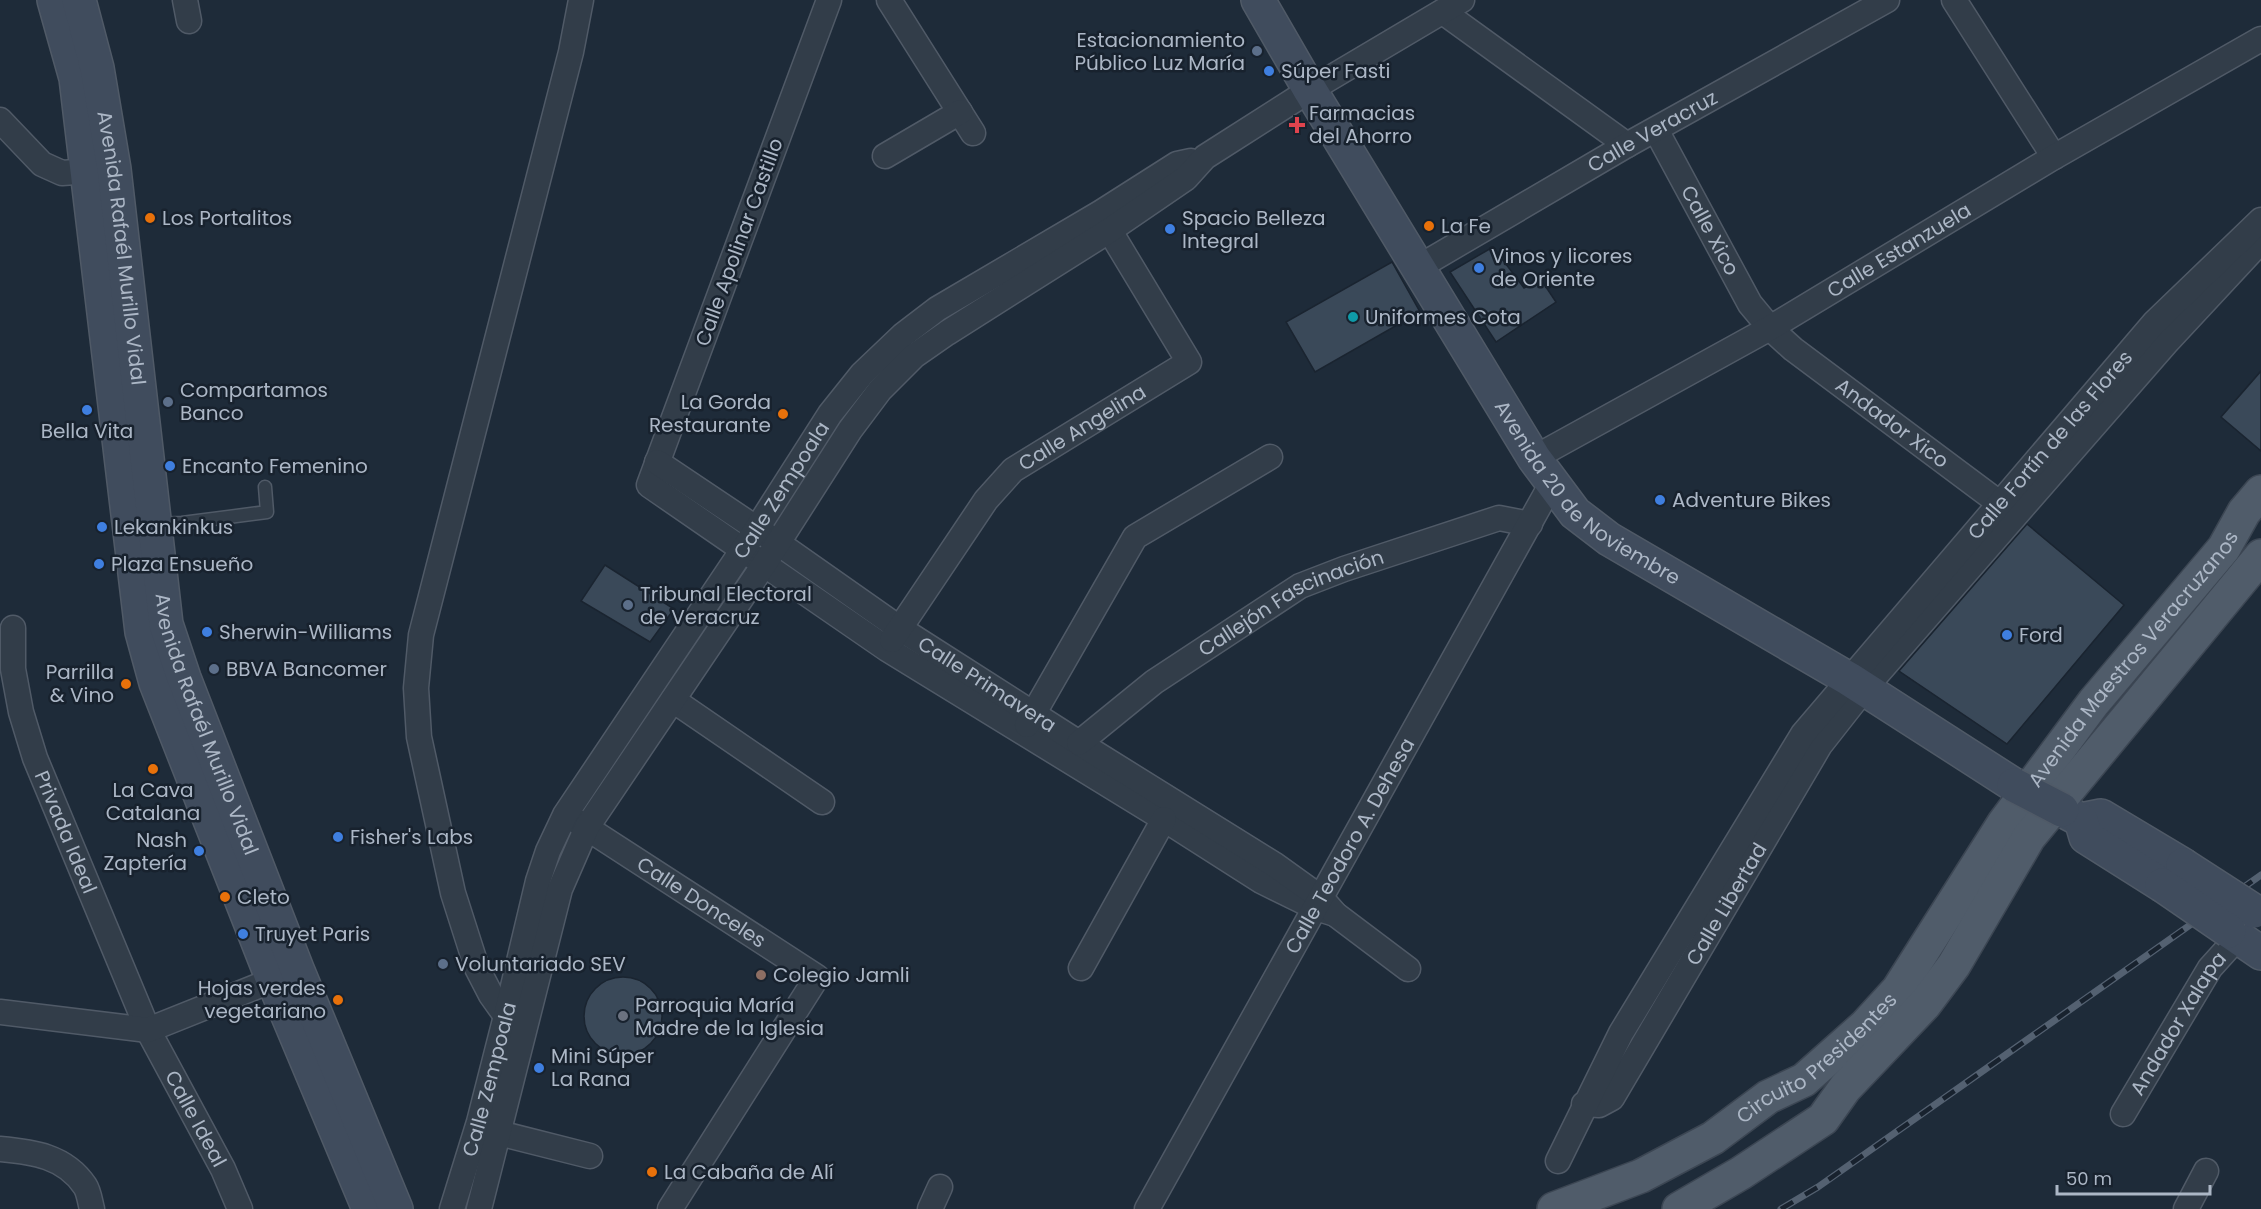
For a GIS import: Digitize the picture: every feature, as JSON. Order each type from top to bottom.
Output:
[{"type":"main road","name":"Avenida Rafaél Murillo Vidal","points":[[54,0],[101,171],[166,624],[184,678],[297,969],[358,1148],[369,1209]]},
{"type":"main road","name":"Avenida Rafaél Murillo Vidal","points":[[79,0],[97,68],[101,171],[142,632],[156,683],[273,980],[358,1148],[396,1209]]},
{"type":"main road","name":"Avenida 20 de Noviembre","points":[[1258,0],[1310,90],[1543,471],[1575,513],[1609,538],[1857,684],[2012,784],[2072,815],[2101,816],[2172,875],[2249,930]]},
{"type":"main road","points":[[1768,1097],[1795,1064],[1848,1016],[1883,974],[1962,849],[2207,536],[2252,502]]},
{"type":"main road","name":"Avenida Maestros Veracruzanos","points":[[2017,830],[2094,702],[2224,548],[2252,502]]},
{"type":"main road","name":"Avenida Maestros Veracruzanos","points":[[2017,830],[2261,556]]},
{"type":"main road","points":[[1823,1119],[1860,1102],[1900,1065],[1943,1018],[1975,973],[2016,898],[2072,815],[2261,586]]},
{"type":"main road","name":"Circuito Presidentes","points":[[1554,1209],[1641,1176],[1713,1138],[1768,1097],[1803,1080],[1866,1025],[1898,990],[2017,830]]},
{"type":"main road","name":"Circuito Presidentes","points":[[1679,1209],[1741,1173],[1823,1119],[1845,1088],[1925,1004],[1948,973],[2017,830]]},
{"type":"street","points":[[517,1018],[491,995],[477,968],[453,893],[419,737],[416,688],[421,635],[571,52],[581,0]]},
{"type":"street","name":"Calle Apolinar Castillo","points":[[649,485],[829,0]]},
{"type":"street","points":[[890,0],[973,133]]},
{"type":"street","name":"Calle Veracruz","points":[[1419,267],[1627,145],[1887,0]]},
{"type":"street","points":[[1954,0],[2054,157]]},
{"type":"street","points":[[1453,6],[1627,145]]},
{"type":"street","name":"Calle Zempoala","points":[[479,1209],[499,1133],[538,881],[548,851],[566,815],[750,539],[830,414],[862,374],[903,335],[937,309],[1186,178],[1205,158],[1310,90],[1453,6]]},
{"type":"street","name":"Calle Estanzuela","points":[[1543,471],[1770,328],[2054,157],[2261,39]]},
{"type":"street","points":[[885,156],[960,112]]},
{"type":"street","points":[[0,120],[42,164],[62,173],[101,171]]},
{"type":"street","name":"Calle Xico","points":[[1656,130],[1750,304],[1770,328]]},
{"type":"street","name":"Calle Fortín de las Flores","points":[[1857,684],[2008,509],[2154,323],[2261,220]]},
{"type":"street","name":"Calle Zempoala","points":[[453,1209],[479,1122],[560,889],[587,827],[765,563],[850,429],[880,390],[914,356],[1105,222]]},
{"type":"street","name":"Calle Angelina","points":[[887,649],[986,500],[1013,471],[1189,362],[1105,222]]},
{"type":"street","name":"Calle Fortín de las Flores","points":[[2008,509],[2261,241]]},
{"type":"street","name":"Andador Xico","points":[[1770,328],[1793,349],[2008,509]]},
{"type":"street","points":[[1028,723],[1135,537],[1270,457]]},
{"type":"street","name":"Calle Primavera","points":[[657,462],[750,539],[765,563],[887,649],[1028,723],[1078,743],[1275,865],[1324,907]]},
{"type":"street","name":"Calle Teodoro A. Dehesa","points":[[1147,1209],[1324,907],[1530,524],[1543,471]]},
{"type":"street","name":"Calle Primavera","points":[[649,485],[750,539],[778,543],[1164,819],[1261,881],[1324,907]]},
{"type":"street","name":"Callejón Fascinación","points":[[1078,743],[1154,682],[1300,586],[1344,569],[1499,518],[1530,524]]},
{"type":"street","name":"Privada Ideal","points":[[13,628],[13,669],[21,712],[35,758],[148,1030]]},
{"type":"street","name":"Calle Libertad","points":[[1558,1161],[1584,1104],[1621,1033],[1811,740],[1857,684]]},
{"type":"street","points":[[673,700],[822,802]]},
{"type":"street","name":"Calle Donceles","points":[[566,815],[817,977],[670,1209]]},
{"type":"street","points":[[1081,968],[1164,819]]},
{"type":"street","points":[[1324,907],[1408,969]]},
{"type":"street","name":"Andador Xalapa","points":[[2122,1114],[2210,968],[2249,930]]},
{"type":"street","points":[[2,1007],[148,1030],[273,980]]},
{"type":"street","name":"Calle Ideal","points":[[148,1030],[223,1169],[240,1209]]},
{"type":"street","points":[[499,1133],[590,1156]]},
{"type":"street","points":[[0,1149],[36,1152],[66,1166],[86,1187],[92,1209]]},
{"type":"street","points":[[2186,1209],[2206,1171]]},
{"type":"street","points":[[930,1209],[940,1187]]},
{"type":"lane","points":[[153,524],[182,523],[267,512],[265,487]]},
{"type":"building","points":[[1493,247],[1524,288],[1540,278],[1556,302],[1496,342],[1450,272]]},
{"type":"building","name":"Uniformes Cota","points":[[1392,262],[1420,312],[1315,372],[1286,322]]},
{"type":"building","points":[[2261,371],[2261,451],[2221,417]]},
{"type":"building","name":"Ford","points":[[2027,524],[2124,605],[2007,744],[1899,671]]},
{"type":"building","name":"Tribunal Electoral de Veracruz","points":[[605,565],[674,609],[650,642],[581,601]]},
{"type":"building","name":"Parroquia María Madre de la Iglesia","points":[[623,977],[638,980],[651,988],[659,1001],[662,1016],[659,1031],[651,1044],[638,1052],[623,1055],[608,1052],[595,1044],[587,1031],[584,1016],[587,1001],[595,988],[608,980]]},
{"type":"railway","points":[[1781,1209],[1818,1187],[2261,875]]},
{"type":"place","name":"Estacionamiento Público Luz María","points":[[1257,51]]},
{"type":"place","name":"Súper Fasti","points":[[1269,71]]},
{"type":"place","name":"Farmacias del Ahorro","points":[[1297,125]]},
{"type":"place","name":"Los Portalitos","points":[[150,218]]},
{"type":"place","name":"La Fe","points":[[1429,226]]},
{"type":"place","name":"Spacio Belleza Integral","points":[[1170,229]]},
{"type":"place","name":"Vinos y licores de Oriente","points":[[1479,268]]},
{"type":"place","name":"Uniformes Cota","points":[[1353,317]]},
{"type":"place","name":"Compartamos Banco","points":[[168,402]]},
{"type":"place","name":"Bella Vita","points":[[87,410]]},
{"type":"place","name":"La Gorda Restaurante","points":[[783,414]]},
{"type":"place","name":"Encanto Femenino","points":[[170,466]]},
{"type":"place","name":"Adventure Bikes","points":[[1660,500]]},
{"type":"place","name":"Lekankinkus","points":[[102,527]]},
{"type":"place","name":"Plaza Ensueño","points":[[99,564]]},
{"type":"place","name":"Tribunal Electoral de Veracruz","points":[[628,605]]},
{"type":"place","name":"Sherwin-Williams","points":[[207,632]]},
{"type":"place","name":"Ford","points":[[2007,635]]},
{"type":"place","name":"BBVA Bancomer","points":[[214,669]]},
{"type":"place","name":"Parrilla & Vino","points":[[126,684]]},
{"type":"place","name":"La Cava Catalana","points":[[153,769]]},
{"type":"place","name":"Fisher's Labs","points":[[338,837]]},
{"type":"place","name":"Nash Zaptería","points":[[199,851]]},
{"type":"place","name":"Cleto","points":[[225,897]]},
{"type":"place","name":"Truyet Paris","points":[[243,934]]},
{"type":"place","name":"Voluntariado SEV","points":[[443,964]]},
{"type":"place","name":"Colegio Jamli","points":[[761,975]]},
{"type":"place","name":"Hojas verdes vegetariano","points":[[338,1000]]},
{"type":"place","name":"Parroquia María Madre de la Iglesia","points":[[623,1016]]},
{"type":"place","name":"Mini Súper La Rana","points":[[539,1068]]},
{"type":"place","name":"La Cabaña de Alí","points":[[652,1172]]}]
